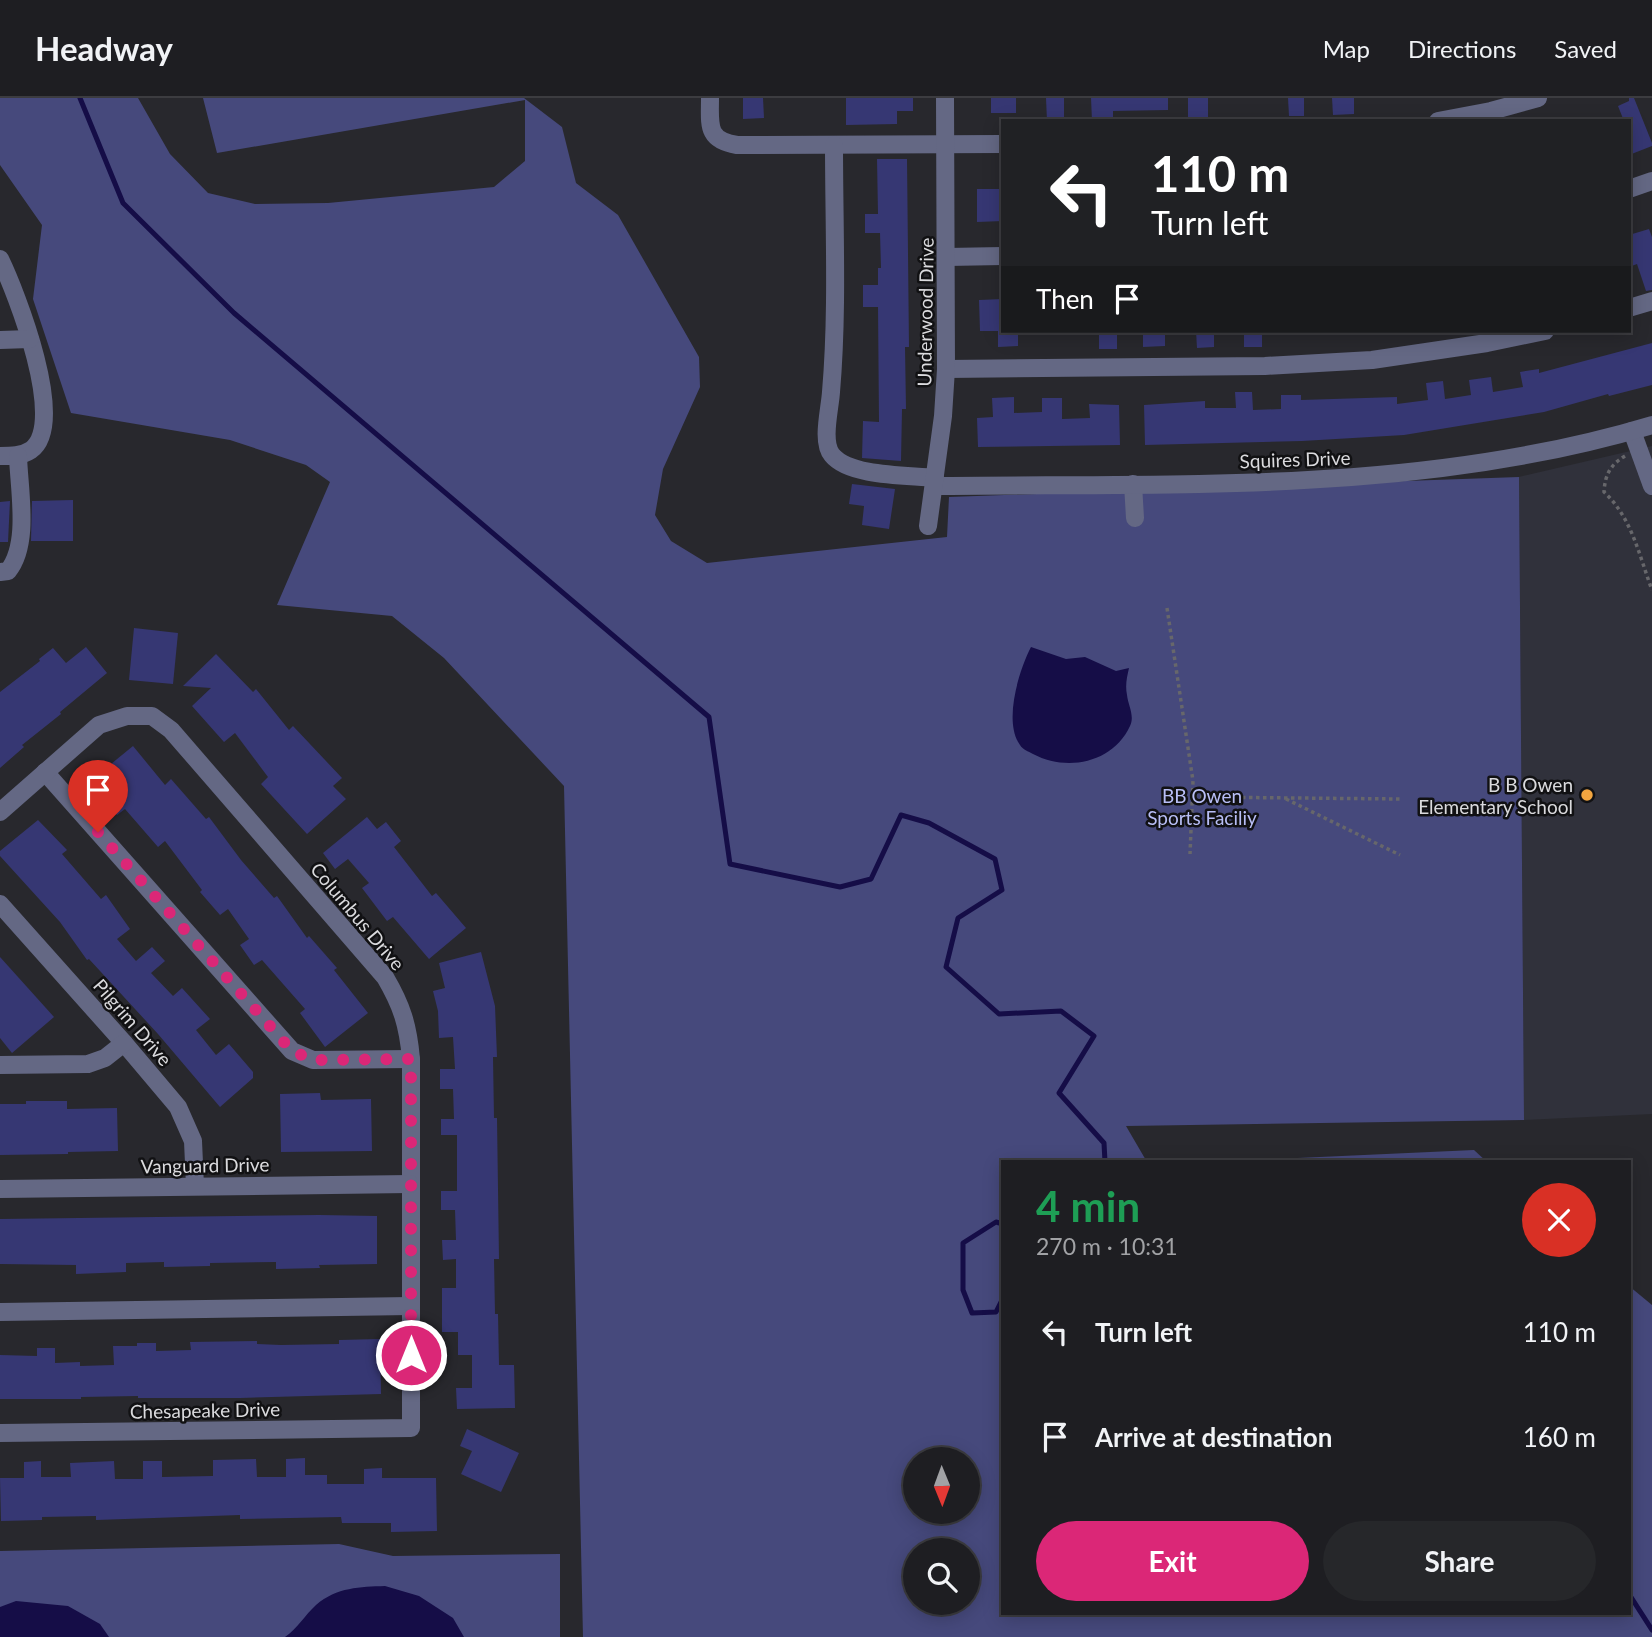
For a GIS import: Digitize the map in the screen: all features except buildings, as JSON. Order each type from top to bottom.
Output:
[{"type":"street","points":[[710,98],[710,127],[715,137],[723,143],[1001,144]]},
{"type":"street","name":"Underwood Drive","points":[[928,526],[943,416],[946,369],[945,98]]},
{"type":"street","points":[[1449,119],[1492,111],[1538,98]]},
{"type":"street","name":"Squires Drive","points":[[834,145],[833,367],[827,439],[830,453],[841,463],[855,469],[935,482],[1306,482],[1409,473],[1511,458],[1652,425]]},
{"type":"street","points":[[1631,188],[1652,181]]},
{"type":"street","points":[[947,257],[1001,256]]},
{"type":"street","points":[[0,259],[39,364],[45,405],[43,433],[33,449],[9,456],[21,544],[16,561],[8,571],[0,572]]},
{"type":"street","points":[[1631,307],[1652,302]]},
{"type":"street","points":[[946,369],[1265,366],[1371,360],[1488,343],[1536,333]]},
{"type":"street","points":[[0,340],[30,339]]},
{"type":"street","points":[[1632,431],[1652,486]]},
{"type":"street","points":[[1133,484],[1135,518]]},
{"type":"street","name":"Columbus Drive","points":[[45,772],[99,725],[127,716],[152,716],[171,730],[384,977],[399,1001],[409,1028],[411,1059],[411,1428]]},
{"type":"street","points":[[0,812],[45,772],[292,1051],[313,1060],[411,1059]]},
{"type":"street","name":"Pilgrim Drive","points":[[0,904],[124,1042],[178,1107],[192,1141],[195,1185]]},
{"type":"street","points":[[0,1065],[88,1064],[104,1058],[124,1042]]},
{"type":"street","name":"Vanguard Drive","points":[[0,1189],[410,1184]]},
{"type":"street","points":[[0,1312],[411,1306]]},
{"type":"street","name":"Chesapeake Drive","points":[[0,1433],[411,1428]]},
{"type":"path","points":[[1638,449],[1618,460],[1605,474],[1604,492],[1616,503],[1630,525],[1652,590]]},
{"type":"path","points":[[1167,608],[1194,781],[1190,854]]},
{"type":"path","points":[[1193,797],[1400,799]]},
{"type":"path","points":[[1282,798],[1400,855]]},
{"type":"shaded area","name":"B B Owen Elementary School","points":[[1652,446],[1652,1114],[1524,1120],[1519,477]]},
{"type":"shaded area","points":[[1031,647],[1066,659],[1085,657],[1116,671],[1129,668],[1126,688],[1132,714],[1131,722],[1122,739],[1112,749],[1088,761],[1074,763],[1046,759],[1021,747],[1015,735],[1013,710],[1018,682]]},
{"type":"shaded area","points":[[385,1586],[419,1596],[453,1618],[464,1637],[285,1637],[324,1599],[340,1591]]},
{"type":"shaded area","points":[[16,1601],[68,1606],[100,1624],[109,1637],[0,1637],[0,1607]]},
{"type":"green space","name":"BB Owen Sports Faciliy","points":[[0,98],[138,98],[170,154],[208,193],[255,204],[328,203],[494,187],[525,161],[525,100],[217,153],[203,98],[524,98],[562,127],[576,183],[618,215],[699,357],[700,387],[663,469],[655,515],[671,541],[707,563],[947,537],[949,497],[1519,477],[1524,1120],[1126,1126],[1146,1160],[1001,1160],[1001,1615],[1631,1615],[1631,1288],[1652,1305],[1652,1637],[583,1637],[564,786],[444,658],[392,616],[277,605],[330,482],[306,465],[230,440],[71,413],[33,299],[42,225],[0,165]]},
{"type":"green space","points":[[1474,1150],[1485,1160],[1254,1160]]},
{"type":"green space","points":[[339,1544],[393,1556],[560,1554],[560,1637],[0,1637],[0,1551]]},
{"type":"waterway","points":[[80,98],[123,203],[234,313],[709,717],[730,864],[840,887],[871,879],[901,815],[929,823],[995,859],[1002,890],[958,918],[946,967],[999,1014],[1061,1011],[1094,1036],[1059,1093],[1104,1143],[1105,1160]]},
{"type":"waterway","points":[[1001,1223],[996,1222],[963,1243],[963,1290],[972,1313],[996,1312],[1001,1302]]},
{"type":"waterway","points":[[1631,1597],[1652,1630]]},
{"type":"place","name":"B B Owen Elementary School","points":[[1587,795]]},
{"type":"route","points":[[98,832],[292,1051],[313,1060],[411,1059],[411,1355]]}]
